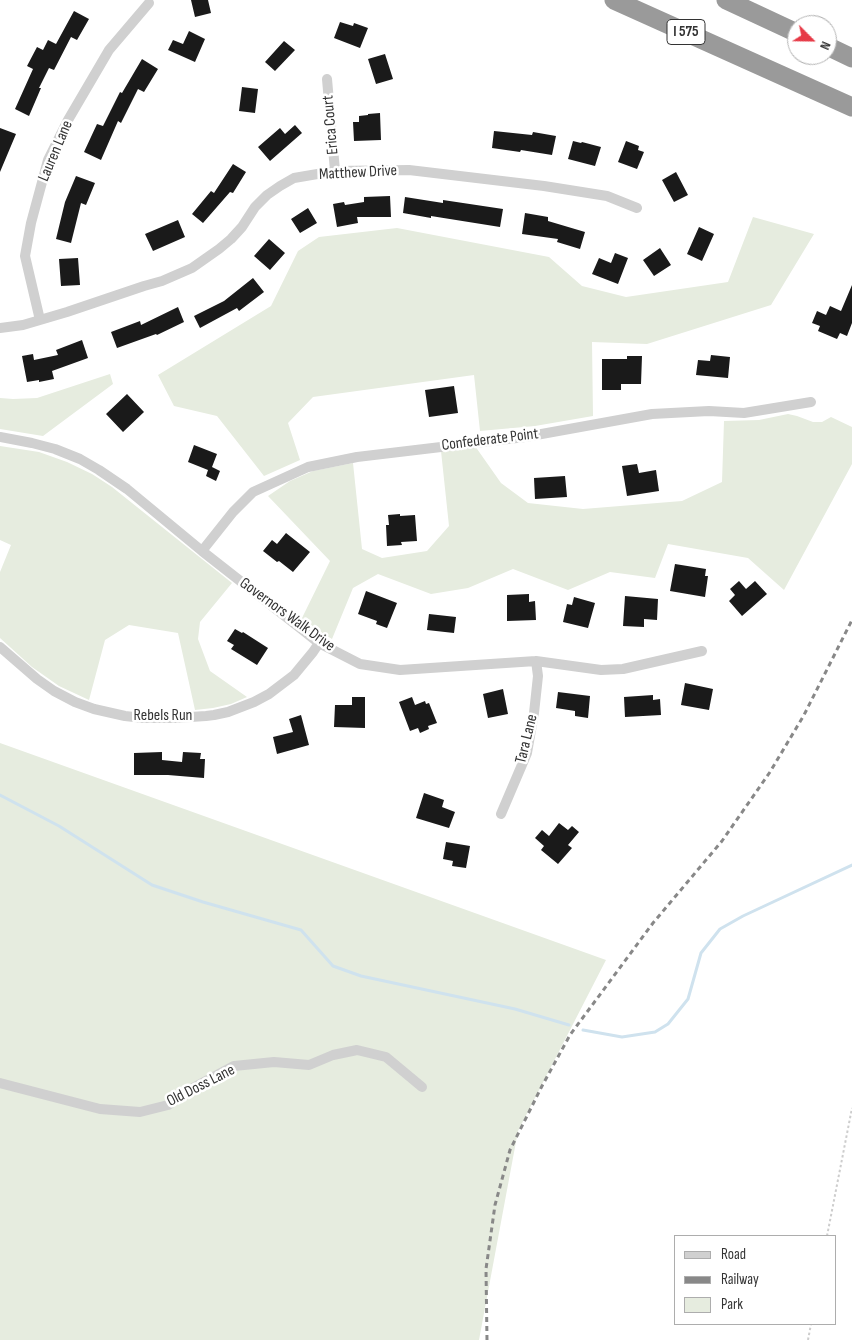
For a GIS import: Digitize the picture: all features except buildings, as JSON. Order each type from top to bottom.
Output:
[{"type":"highway","name":"I 575","points":[[614,0],[852,107]]},
{"type":"highway","points":[[726,0],[787,27]]},
{"type":"highway","points":[[746,0],[787,17]]},
{"type":"highway","points":[[837,37],[852,43]]},
{"type":"highway","points":[[837,51],[852,58]]},
{"type":"highway","points":[[758,65],[852,119]]},
{"type":"street","name":"Lauren Lane","points":[[40,320],[25,256],[33,215],[48,160],[68,120],[109,50],[149,3]]},
{"type":"street","name":"Erica Court","points":[[327,79],[335,171]]},
{"type":"street","name":"Matthew Drive","points":[[0,328],[23,325],[67,312],[162,281],[192,268],[219,250],[242,227],[255,207],[267,195],[294,178],[335,171],[409,170],[607,196],[637,208]]},
{"type":"street","name":"Confederate Point","points":[[202,551],[233,512],[253,492],[308,467],[357,457],[525,437],[652,414],[709,411],[744,413],[811,402]]},
{"type":"street","name":"Governors Walk Drive","points":[[0,437],[55,449],[87,463],[127,489],[319,643],[360,664],[400,670],[536,661],[601,670],[623,669],[702,651]]},
{"type":"street","name":"Rebels Run","points":[[0,647],[54,691],[94,710],[143,718],[175,718],[228,712],[262,698],[294,675],[319,643]]},
{"type":"street","name":"Tara Lane","points":[[501,814],[527,753],[538,676],[536,661]]},
{"type":"street","name":"Old Doss Lane","points":[[0,1083],[100,1109],[140,1112],[168,1105],[195,1087],[234,1066],[274,1062],[309,1065],[333,1055],[357,1050],[386,1056],[422,1087]]},
{"type":"path","points":[[827,1235],[852,1108]]},
{"type":"path","points":[[808,1340],[811,1325]]},
{"type":"green space","points":[[753,217],[814,234],[771,305],[647,344],[592,342],[593,416],[535,426],[480,431],[474,375],[313,397],[288,423],[300,460],[264,476],[217,416],[174,406],[158,375],[271,306],[298,251],[319,237],[397,228],[549,257],[582,286],[626,297],[728,282]]},
{"type":"green space","points":[[110,374],[113,384],[43,436],[0,429],[0,398],[37,398]]},
{"type":"green space","points":[[788,414],[813,422],[822,422],[831,417],[852,427],[852,464],[784,590],[748,558],[668,544],[655,578],[610,572],[568,590],[513,569],[468,588],[431,594],[378,574],[353,588],[332,639],[301,620],[330,561],[268,496],[290,481],[313,471],[353,463],[362,549],[382,558],[427,551],[449,526],[441,451],[475,446],[501,483],[528,503],[583,509],[682,501],[722,482],[724,421],[759,420]]},
{"type":"green space","points":[[0,446],[39,452],[92,474],[112,487],[232,583],[200,622],[198,639],[210,671],[247,697],[231,704],[195,710],[178,633],[129,625],[105,640],[89,700],[59,686],[32,667],[0,638],[0,572],[11,545],[0,540]]},
{"type":"green space","points":[[0,743],[606,960],[518,1131],[479,1340],[0,1340]]},
{"type":"waterway","points":[[0,795],[59,826],[152,885],[203,902],[301,930],[333,966],[361,976],[515,1009],[569,1025]]},
{"type":"waterway","points":[[583,1030],[622,1037],[655,1032],[668,1024],[688,999],[701,953],[720,929],[743,916],[852,865]]},
{"type":"railway","points":[[487,1340],[486,1269],[495,1205],[510,1150],[542,1086],[570,1035],[653,923],[722,841],[770,772],[804,715],[852,620]]}]
